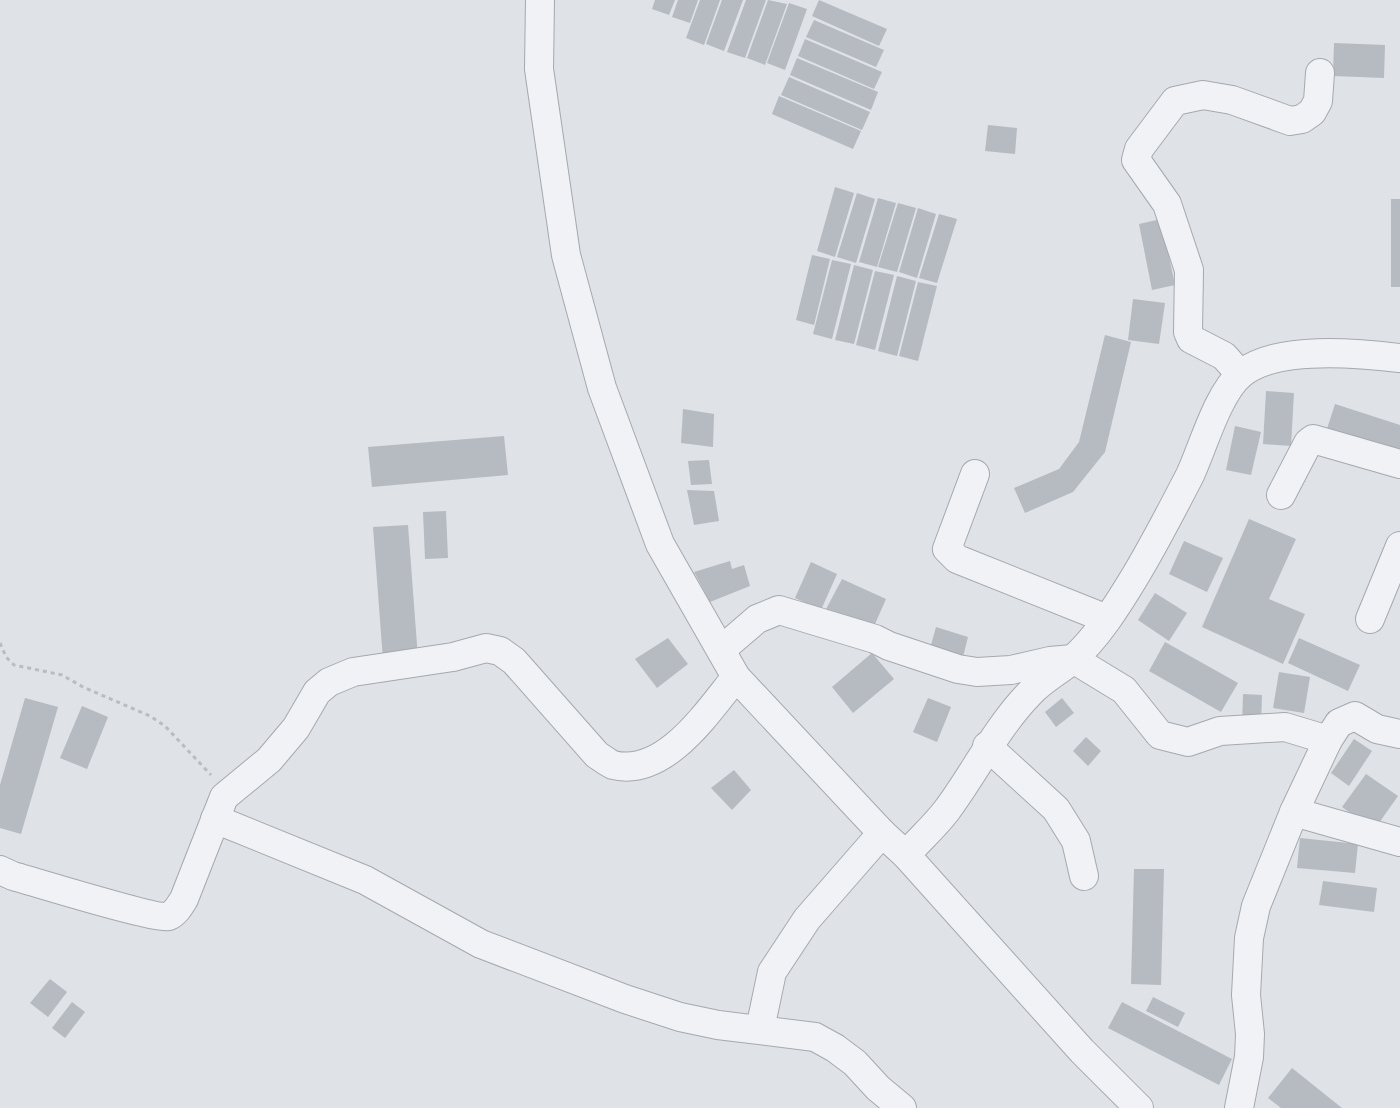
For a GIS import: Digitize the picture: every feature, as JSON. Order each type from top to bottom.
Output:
[{"type":"street","points":[[540,0],[539,70],[566,256],[602,388],[660,544],[736,677],[882,833],[906,854],[1082,1051],[1140,1108]]},
{"type":"street","points":[[1240,374],[1224,356],[1191,339],[1188,332],[1189,270],[1167,204],[1136,160],[1139,149],[1175,101],[1203,95],[1232,100],[1290,121],[1302,119],[1312,112],[1318,101],[1320,73]]},
{"type":"street","points":[[906,854],[946,810],[987,746],[1031,692],[1074,659],[1107,619],[1158,538],[1190,474],[1224,394],[1240,374],[1268,362],[1309,354],[1351,353],[1400,358]]},
{"type":"street","points":[[1281,495],[1308,443],[1313,439],[1400,464]]},
{"type":"street","points":[[975,474],[946,549],[957,559],[1107,619]]},
{"type":"street","points":[[1370,619],[1400,546]]},
{"type":"street","points":[[721,650],[757,619],[780,610],[875,639],[888,646],[958,669],[977,672],[1011,670],[1050,661],[1074,659],[1124,690],[1160,735],[1188,742],[1220,731],[1285,727],[1328,740]]},
{"type":"street","points":[[0,870],[13,876],[149,914],[168,916],[177,910],[184,899],[220,808],[269,760],[296,728],[318,692],[329,682],[353,672],[453,657],[486,648],[500,651],[514,661],[576,734],[597,755],[612,765],[626,767],[643,764],[662,756],[688,735],[736,677]]},
{"type":"street","points":[[1239,1108],[1249,1057],[1250,1034],[1246,995],[1249,938],[1256,906],[1294,812],[1328,740],[1339,723],[1355,716],[1377,729],[1400,734]]},
{"type":"street","points":[[987,746],[1056,809],[1076,841],[1084,876]]},
{"type":"street","points":[[220,808],[365,880],[481,944],[514,958],[680,1017],[718,1025],[815,1037],[835,1048],[902,1108]]},
{"type":"street","points":[[1294,812],[1400,842]]},
{"type":"street","points":[[760,1029],[772,972],[807,920],[882,833]]},
{"type":"path","points":[[0,643],[6,657],[14,665],[62,675],[83,687],[150,716],[165,726],[209,771],[220,808]]},
{"type":"building","points":[[655,0],[675,0],[669,15],[652,9]]},
{"type":"building","points":[[678,0],[698,0],[690,23],[672,17]]},
{"type":"building","points":[[700,0],[720,0],[704,45],[686,38]]},
{"type":"building","points":[[722,0],[743,0],[724,51],[706,44]]},
{"type":"building","points":[[746,0],[766,0],[745,58],[727,52]]},
{"type":"building","points":[[768,0],[787,4],[765,65],[747,58]]},
{"type":"building","points":[[819,0],[887,29],[879,46],[812,16]]},
{"type":"building","points":[[789,3],[807,9],[785,70],[767,63]]},
{"type":"building","points":[[814,20],[884,50],[876,67],[806,37]]},
{"type":"building","points":[[805,39],[882,72],[874,89],[798,56]]},
{"type":"building","points":[[1334,43],[1385,45],[1384,78],[1333,76]]},
{"type":"building","points":[[797,58],[878,92],[871,110],[790,75]]},
{"type":"building","points":[[789,77],[870,112],[862,130],[781,95]]},
{"type":"building","points":[[779,96],[861,131],[853,149],[772,114]]},
{"type":"building","points":[[988,125],[1017,128],[1015,154],[985,151]]},
{"type":"building","points":[[835,187],[854,193],[835,257],[817,251]]},
{"type":"building","points":[[857,193],[875,199],[856,263],[837,257]]},
{"type":"building","points":[[878,198],[896,203],[877,267],[859,262]]},
{"type":"building","points":[[1391,199],[1400,199],[1400,287],[1391,287]]},
{"type":"building","points":[[898,203],[916,208],[897,272],[878,267]]},
{"type":"building","points":[[918,208],[936,214],[917,278],[899,272]]},
{"type":"building","points":[[939,214],[957,219],[937,283],[919,278]]},
{"type":"building","points":[[1161,219],[1175,285],[1152,290],[1139,224]]},
{"type":"building","points":[[812,255],[830,259],[814,325],[796,320]]},
{"type":"building","points":[[832,260],[851,264],[832,339],[813,334]]},
{"type":"building","points":[[854,265],[873,270],[854,344],[835,340]]},
{"type":"building","points":[[875,271],[894,275],[875,350],[856,345]]},
{"type":"building","points":[[897,276],[916,281],[897,356],[878,351]]},
{"type":"building","points":[[918,282],[937,286],[918,361],[899,356]]},
{"type":"building","points":[[1133,299],[1165,303],[1159,344],[1128,340]]},
{"type":"building","points":[[1105,335],[1131,342],[1105,452],[1073,492],[1025,513],[1014,488],[1059,469],[1079,442]]},
{"type":"building","points":[[1266,391],[1294,393],[1291,446],[1263,444]]},
{"type":"building","points":[[1335,404],[1400,425],[1400,459],[1325,435]]},
{"type":"building","points":[[683,409],[714,414],[713,447],[681,443]]},
{"type":"building","points":[[1235,426],[1261,432],[1251,475],[1226,470]]},
{"type":"building","points":[[504,436],[508,475],[372,487],[368,447]]},
{"type":"building","points":[[709,460],[712,484],[691,485],[688,461]]},
{"type":"building","points":[[687,490],[714,491],[719,521],[694,525]]},
{"type":"building","points":[[446,511],[448,558],[425,559],[423,512]]},
{"type":"building","points":[[1249,519],[1296,539],[1269,599],[1305,614],[1283,664],[1202,627]]},
{"type":"building","points":[[408,525],[418,658],[383,660],[373,527]]},
{"type":"building","points":[[1184,541],[1223,558],[1207,592],[1169,574]]},
{"type":"building","points":[[730,561],[732,569],[744,565],[750,586],[710,602],[694,572]]},
{"type":"building","points":[[811,562],[837,574],[821,610],[795,598]]},
{"type":"building","points":[[842,579],[886,599],[871,633],[825,611]]},
{"type":"building","points":[[1155,593],[1187,613],[1169,641],[1138,620]]},
{"type":"building","points":[[936,627],[968,637],[961,665],[928,656]]},
{"type":"building","points":[[668,638],[688,664],[657,688],[635,659]]},
{"type":"building","points":[[1299,638],[1360,665],[1348,691],[1288,663]]},
{"type":"building","points":[[1165,642],[1238,683],[1221,712],[1149,671]]},
{"type":"building","points":[[872,653],[894,679],[853,713],[832,687]]},
{"type":"building","points":[[1279,672],[1310,677],[1304,713],[1273,708]]},
{"type":"building","points":[[1243,694],[1262,695],[1261,725],[1242,725]]},
{"type":"building","points":[[25,698],[58,707],[21,834],[0,828],[0,785]]},
{"type":"building","points":[[928,698],[951,707],[937,742],[913,732]]},
{"type":"building","points":[[1062,698],[1074,713],[1056,727],[1045,712]]},
{"type":"building","points":[[82,706],[108,717],[87,769],[60,758]]},
{"type":"building","points":[[1086,737],[1101,751],[1088,766],[1073,751]]},
{"type":"building","points":[[1354,739],[1372,751],[1349,786],[1331,773]]},
{"type":"building","points":[[734,770],[751,790],[732,810],[711,788]]},
{"type":"building","points":[[1366,774],[1398,796],[1374,830],[1342,807]]},
{"type":"building","points":[[1300,838],[1358,844],[1355,873],[1297,868]]},
{"type":"building","points":[[1134,869],[1164,869],[1161,985],[1131,984]]},
{"type":"building","points":[[1323,881],[1377,888],[1374,912],[1319,905]]},
{"type":"building","points":[[50,979],[67,992],[48,1017],[30,1003]]},
{"type":"building","points":[[1153,997],[1185,1013],[1178,1027],[1146,1011]]},
{"type":"building","points":[[72,1002],[85,1012],[65,1038],[52,1028]]},
{"type":"building","points":[[1122,1002],[1232,1059],[1219,1085],[1108,1028]]},
{"type":"building","points":[[1292,1068],[1342,1108],[1281,1108],[1268,1098]]}]
